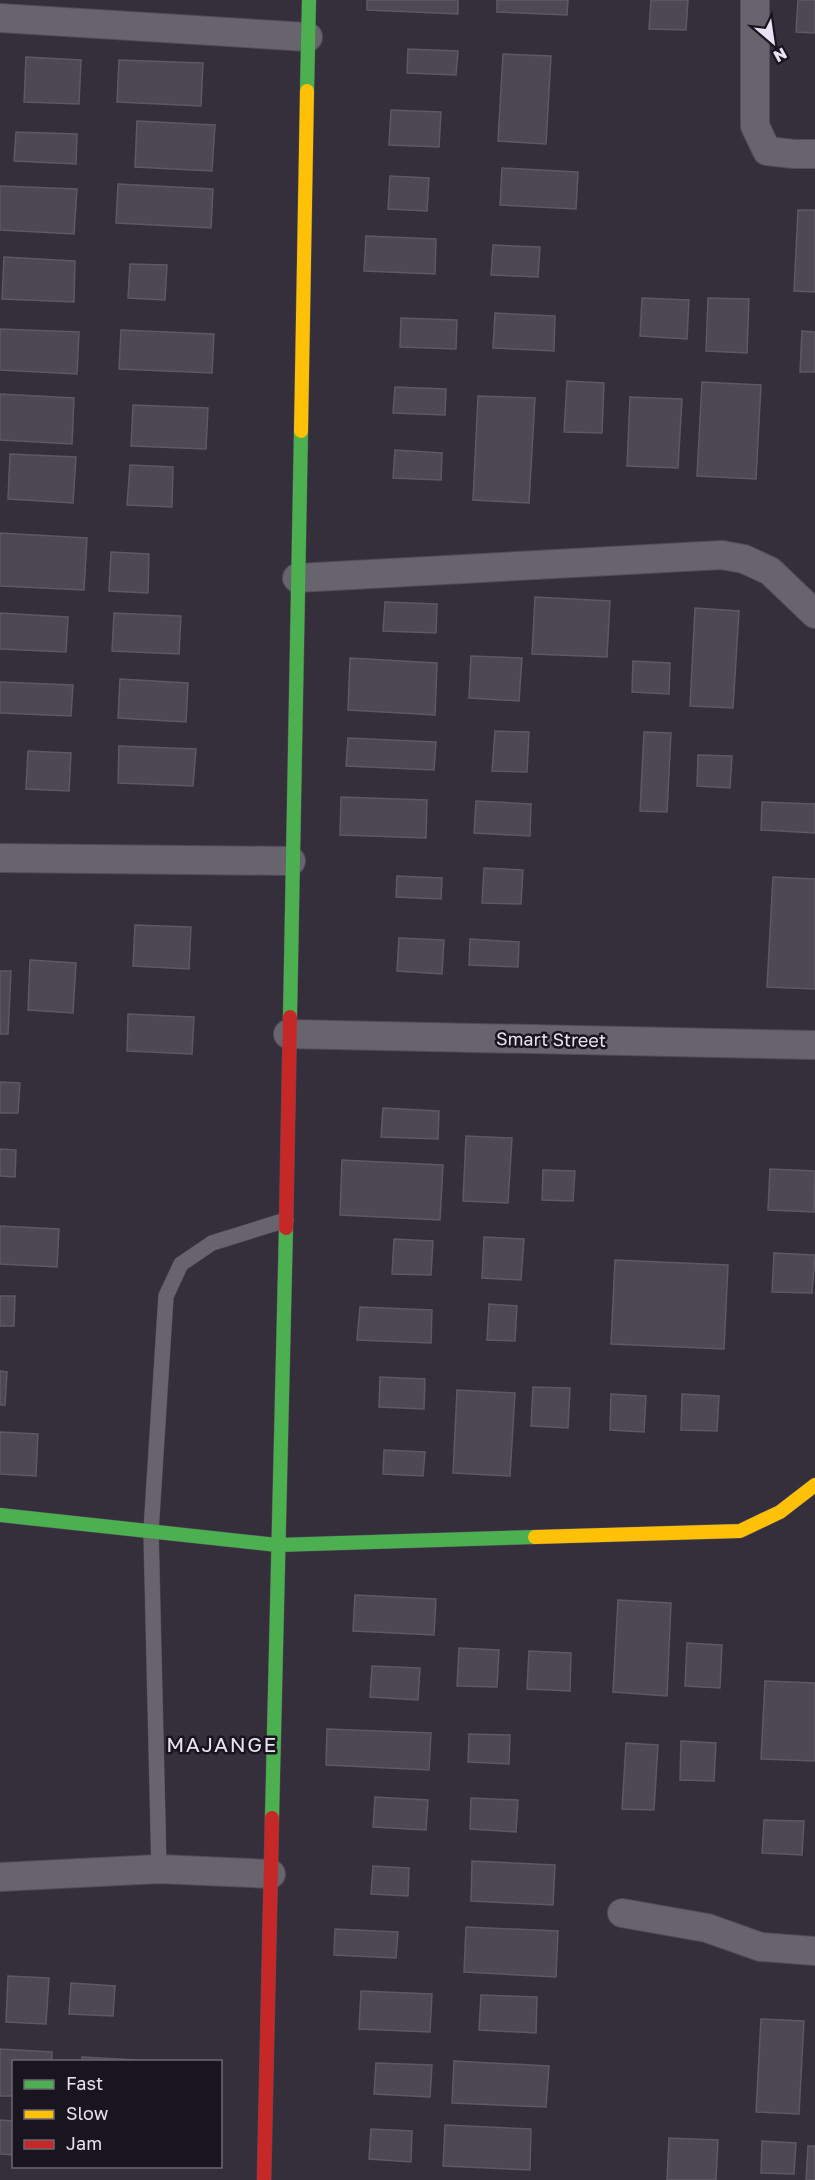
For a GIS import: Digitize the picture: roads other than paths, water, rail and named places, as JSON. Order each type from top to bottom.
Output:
[{"type":"street","points":[[264,2180],[286,1220],[309,0]]},
{"type":"street","points":[[755,0],[755,126],[767,150],[794,154],[815,153]]},
{"type":"street","points":[[0,18],[308,37]]},
{"type":"street","points":[[297,578],[722,555],[744,559],[770,571],[815,614]]},
{"type":"street","points":[[0,858],[291,861]]},
{"type":"street","name":"Smart Street","points":[[288,1034],[815,1046]]},
{"type":"street","points":[[0,1515],[277,1545],[740,1531],[766,1522],[815,1485]]},
{"type":"street","points":[[0,1877],[159,1869],[271,1874]]},
{"type":"street","points":[[622,1913],[707,1928],[761,1947],[815,1951]]},
{"type":"lane","points":[[159,1869],[152,1531],[166,1296],[181,1264],[212,1243],[286,1220]]},
{"type":"district","name":"MAJANGE","points":[[222,1745]]}]
